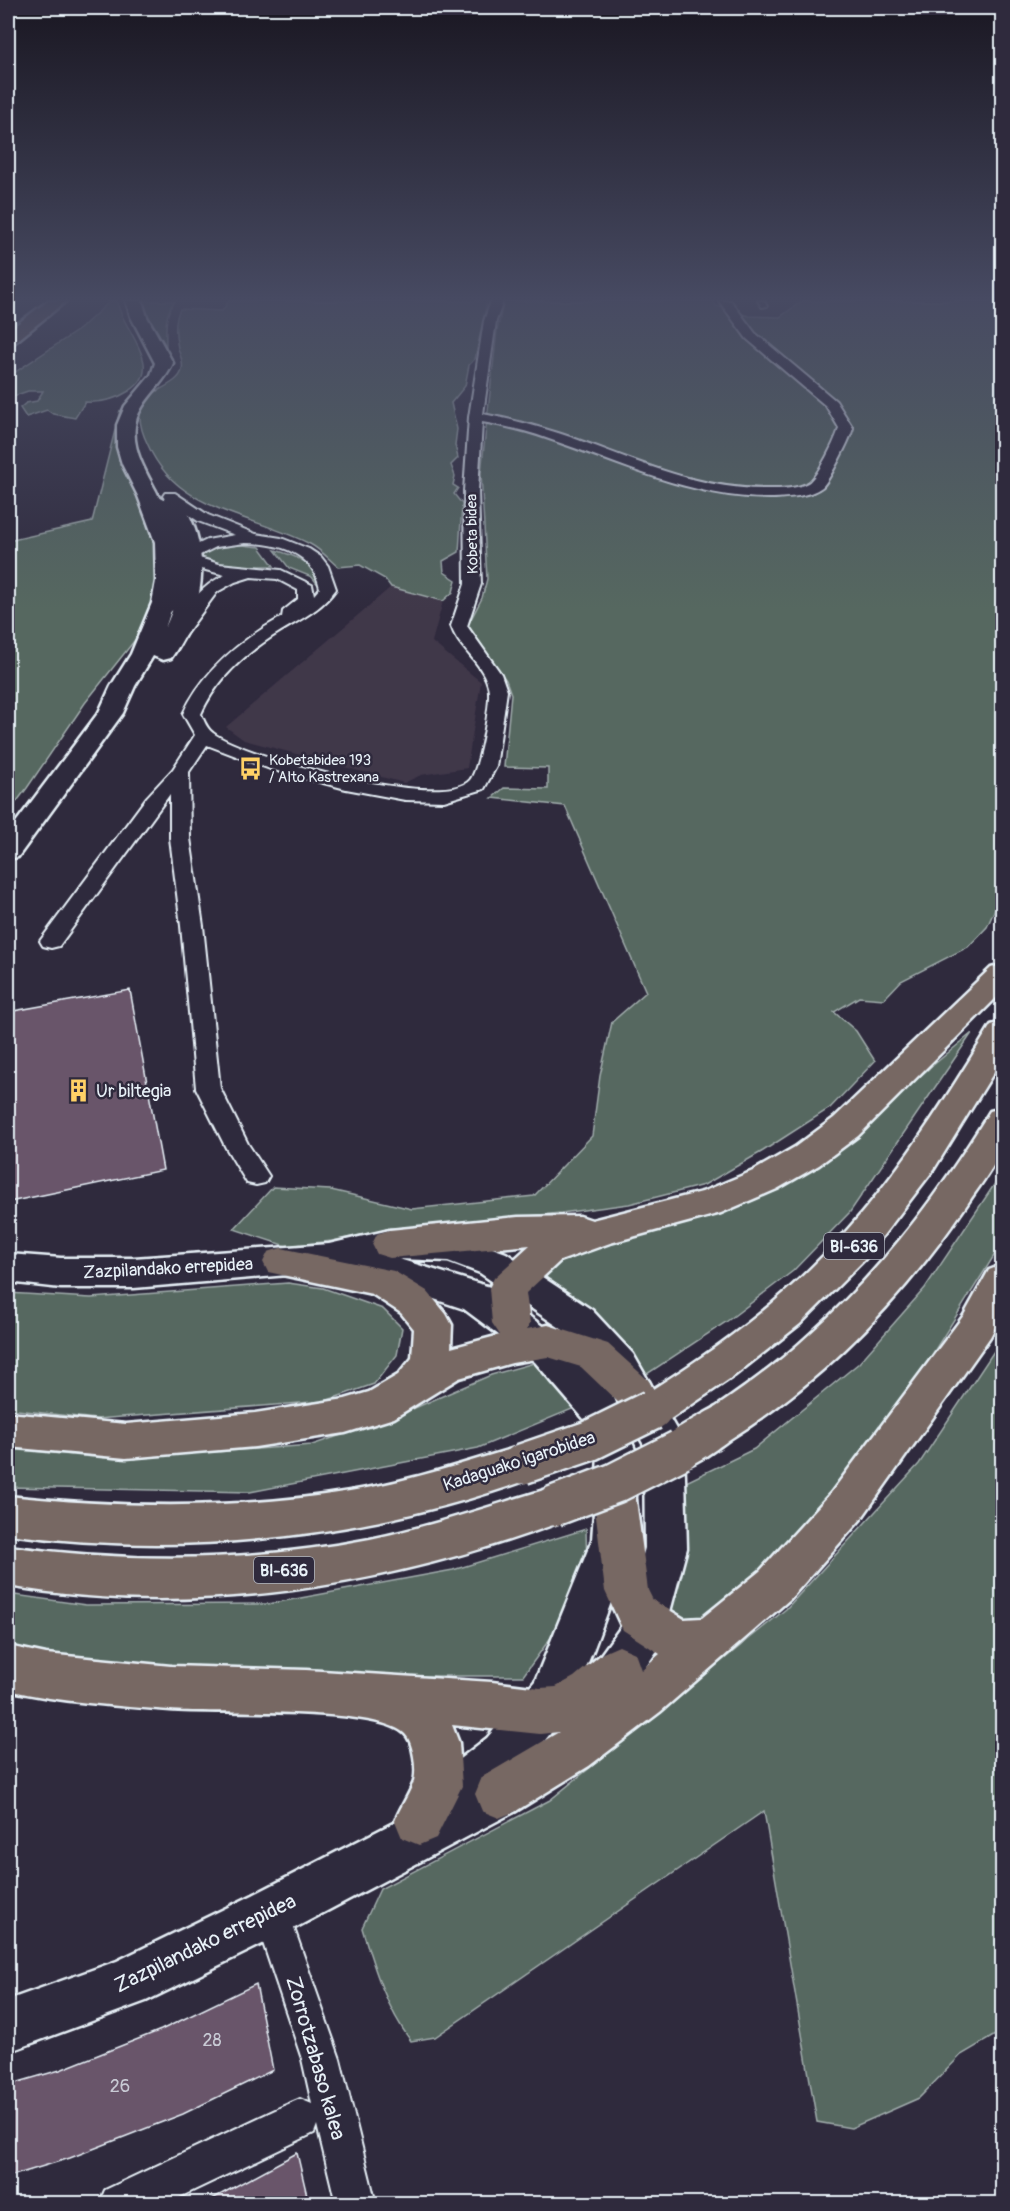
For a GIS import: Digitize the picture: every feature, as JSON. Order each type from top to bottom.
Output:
[{"type":"highway","points":[[523,1333],[507,1288],[516,1277],[547,1251],[605,1230],[709,1204],[765,1180],[807,1156],[846,1127],[1002,975]]},
{"type":"highway","name":"Kadaguako igarobidea","points":[[8,1515],[72,1523],[163,1526],[267,1520],[351,1509],[522,1464],[589,1441],[643,1401],[699,1381],[765,1330],[825,1278],[879,1219],[942,1131],[1002,1033]]},
{"type":"highway","name":"BI-636","points":[[8,1566],[103,1578],[196,1578],[344,1563],[421,1545],[554,1506],[615,1483],[680,1450],[778,1387],[834,1338],[882,1290],[952,1200],[1002,1120]]},
{"type":"highway","points":[[390,1244],[518,1231],[605,1230]]},
{"type":"highway","points":[[281,1262],[381,1281],[414,1302],[434,1325],[431,1363],[412,1386]]},
{"type":"highway","points":[[498,1794],[573,1750],[644,1696],[775,1585],[846,1506],[977,1326],[1002,1280]]},
{"type":"highway","points":[[8,1430],[126,1441],[255,1430],[363,1411],[380,1406],[448,1365],[523,1333],[594,1355],[643,1401]]},
{"type":"highway","points":[[615,1500],[627,1591],[638,1615],[679,1641],[713,1639]]},
{"type":"highway","points":[[8,1668],[46,1676],[171,1688],[306,1692],[481,1704],[540,1711],[561,1709],[591,1693],[619,1668]]},
{"type":"highway","points":[[374,1698],[420,1716],[436,1743],[438,1786],[408,1834]]},
{"type":"street","points":[[8,851],[111,713],[123,686],[143,654],[160,612],[167,581],[166,542],[159,496],[137,434],[136,404]]},
{"type":"street","name":"Kobeta bidea","points":[[204,735],[217,744],[244,755],[388,792],[422,796],[453,794],[477,785],[487,767],[498,691],[492,674],[459,626],[473,584],[471,491],[478,404]]},
{"type":"street","points":[[476,417],[495,419],[538,431],[656,475],[693,484],[762,495],[808,489],[820,481],[846,428],[830,404]]},
{"type":"street","points":[[51,941],[154,801],[180,772],[204,735],[192,714],[197,698],[224,668],[258,638],[312,607],[328,589],[326,575],[315,560],[296,550],[203,518],[159,496]]},
{"type":"street","points":[[159,496],[185,526],[189,558],[186,608],[168,645]]},
{"type":"street","points":[[160,612],[176,600],[180,567],[189,558],[223,541],[263,539]]},
{"type":"street","points":[[189,558],[217,569],[281,574],[306,588],[306,600],[276,627]]},
{"type":"street","points":[[111,713],[138,690],[168,645],[189,620],[206,592],[214,585],[232,577],[258,573]]},
{"type":"street","points":[[180,772],[180,838],[194,937],[208,1088],[237,1148],[256,1176]]},
{"type":"street","name":"Zazpilandako errepidea","points":[[8,1268],[61,1273],[134,1273],[329,1258],[390,1244],[450,1247],[493,1263],[579,1321],[619,1365],[643,1401],[664,1443],[666,1548],[642,1634],[619,1668],[582,1721],[498,1794],[408,1834],[271,1913],[128,1983],[8,2026]]},
{"type":"street","name":"Zazpilandako errepidea","points":[[329,1258],[368,1263],[477,1298],[548,1351],[600,1410],[618,1457],[613,1540],[551,1697],[503,1754],[408,1834]]},
{"type":"street","name":"Zorrotzabaso kalea","points":[[271,1913],[321,2059],[356,2204]]},
{"type":"street","name":"Zorrotzabaso kalea","points":[[119,2204],[300,2119]]},
{"type":"shaded area","points":[[391,587],[443,601],[432,642],[481,682],[467,768],[421,775],[404,783],[244,740],[226,727]]},
{"type":"green space","points":[[25,404],[84,404],[75,418],[53,414],[47,410],[26,417],[20,408]]},
{"type":"green space","points":[[144,404],[451,404],[457,429],[455,445],[458,458],[451,465],[455,476],[453,485],[458,488],[454,494],[462,504],[459,552],[443,561],[444,572],[456,580],[453,592],[443,601],[391,587],[385,579],[360,565],[338,567],[310,544],[197,498],[177,485],[161,467],[144,437],[141,409]]},
{"type":"green space","points":[[489,404],[1002,404],[1002,908],[995,909],[987,927],[968,947],[901,981],[884,999],[859,997],[834,1012],[856,1031],[875,1061],[830,1108],[704,1185],[629,1204],[561,1213],[395,1228],[332,1241],[286,1246],[234,1229],[273,1187],[331,1190],[412,1209],[534,1196],[592,1136],[600,1076],[612,1022],[646,992],[565,806],[492,798],[504,788],[548,789],[548,768],[504,767],[511,694],[506,680],[468,625],[482,598],[487,579],[481,473]]},
{"type":"green space","points":[[120,410],[122,453],[159,546],[157,593],[150,621],[85,703],[8,813],[8,541],[92,522]]},
{"type":"green space","points":[[233,544],[260,547],[274,566],[228,566],[201,557],[208,550]]},
{"type":"green space","points":[[275,550],[294,556],[310,566],[320,575],[319,586],[312,577],[289,568]]},
{"type":"green space","points":[[972,1033],[850,1212],[793,1271],[726,1322],[644,1376],[622,1341],[576,1298],[543,1275],[562,1258],[582,1249],[694,1220],[757,1199],[832,1149]]},
{"type":"green space","points":[[1002,1173],[1002,1243],[891,1420],[793,1543],[699,1624],[660,1617],[682,1484],[754,1449],[859,1363],[925,1288]]},
{"type":"green space","points":[[288,1283],[323,1288],[383,1309],[402,1328],[397,1355],[374,1384],[325,1401],[96,1419],[8,1409],[8,1293],[91,1298]]},
{"type":"green space","points":[[1002,1339],[1002,2031],[961,2055],[919,2098],[851,2128],[817,2122],[764,1811],[435,2037],[411,2041],[394,2015],[376,1972],[362,1928],[380,1889],[550,1800],[786,1609],[919,1464]]},
{"type":"green space","points":[[534,1363],[548,1371],[577,1407],[478,1448],[250,1492],[8,1487],[8,1449],[116,1459],[312,1445],[394,1417],[491,1375]]},
{"type":"green space","points":[[586,1529],[587,1573],[557,1629],[523,1676],[256,1676],[50,1661],[8,1648],[8,1594],[86,1605],[268,1604],[453,1570]]},
{"type":"building","name":"Ur biltegia","points":[[130,990],[163,1170],[9,1202],[8,1012]]},
{"type":"building","points":[[256,1984],[273,2070],[183,2114],[70,2158],[8,2177],[8,2085],[60,2070],[161,2030]]},
{"type":"building","points":[[297,2153],[309,2204],[203,2204]]},
{"type":"place","name":"Kobetabidea 193 / Alto Kastrexana","points":[[251,769]]},
{"type":"place","name":"Ur biltegia","points":[[78,1091]]}]
